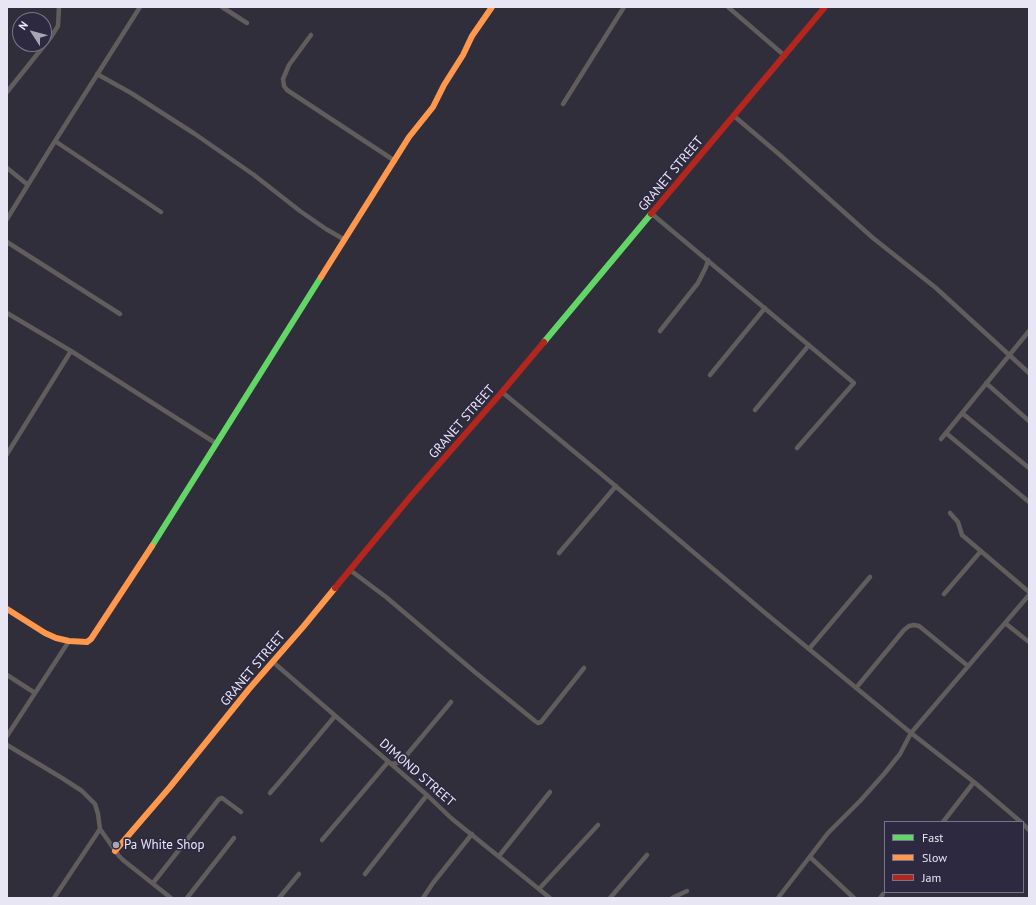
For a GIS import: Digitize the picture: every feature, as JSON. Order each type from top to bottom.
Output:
[{"type":"street","points":[[7,92],[58,26],[59,7]]},
{"type":"street","points":[[7,219],[54,141],[140,7]]},
{"type":"street","points":[[222,7],[247,23]]},
{"type":"street","points":[[7,609],[45,633],[56,638],[69,641],[87,642],[91,639],[145,558],[409,137],[426,118],[460,60],[472,36],[492,7]]},
{"type":"street","points":[[563,104],[624,7]]},
{"type":"street","points":[[728,7],[785,56]]},
{"type":"street","name":"GRANET STREET","points":[[115,851],[170,787],[249,689],[411,496],[502,392],[825,7]]},
{"type":"street","points":[[310,35],[289,65],[283,79],[286,90],[395,161]]},
{"type":"street","points":[[97,74],[131,93],[195,134],[254,175],[300,211],[345,240]]},
{"type":"street","points":[[734,116],[873,238],[936,288],[1029,373]]},
{"type":"street","points":[[54,141],[161,212]]},
{"type":"street","points":[[7,168],[28,185]]},
{"type":"street","points":[[652,214],[854,383],[797,448]]},
{"type":"street","points":[[7,242],[120,314]]},
{"type":"street","points":[[660,331],[698,283],[708,260]]},
{"type":"street","points":[[710,375],[765,308]]},
{"type":"street","points":[[7,313],[71,351],[216,444]]},
{"type":"street","points":[[941,439],[1029,331]]},
{"type":"street","points":[[755,410],[809,345]]},
{"type":"street","points":[[7,454],[71,351]]},
{"type":"street","points":[[986,383],[1029,421]]},
{"type":"street","points":[[502,392],[809,649],[911,733],[974,782],[1019,821]]},
{"type":"street","points":[[962,413],[1029,468]]},
{"type":"street","points":[[946,433],[1029,502]]},
{"type":"street","points":[[559,553],[616,486]]},
{"type":"street","points":[[778,898],[828,833],[884,774],[900,754],[911,733],[1029,593],[962,535],[958,522],[950,513]]},
{"type":"street","points":[[944,594],[981,551]]},
{"type":"street","points":[[350,570],[386,597],[535,722],[541,722],[584,668]]},
{"type":"street","points":[[809,649],[870,577]]},
{"type":"street","points":[[1005,623],[1029,642]]},
{"type":"street","points":[[856,688],[904,630],[909,626],[914,625],[919,626],[968,666]]},
{"type":"street","points":[[7,736],[69,641]]},
{"type":"street","name":"DIMOND STREET","points":[[272,662],[427,795],[451,818],[550,898]]},
{"type":"street","points":[[7,675],[35,693]]},
{"type":"street","points":[[322,840],[390,763],[402,761],[451,702]]},
{"type":"street","points":[[270,793],[335,716]]},
{"type":"street","points":[[7,745],[82,791],[95,804],[100,829],[115,851],[123,860],[171,898]]},
{"type":"street","points":[[944,821],[974,782]]},
{"type":"street","points":[[499,856],[550,792]]},
{"type":"street","points":[[365,874],[427,795]]},
{"type":"street","points":[[153,883],[219,799],[222,798],[241,812]]},
{"type":"street","points":[[540,890],[598,825]]},
{"type":"street","points":[[54,898],[100,829]]},
{"type":"street","points":[[423,898],[472,834]]},
{"type":"street","points":[[187,898],[234,838]]},
{"type":"street","points":[[610,898],[647,855]]},
{"type":"street","points":[[810,857],[854,898]]},
{"type":"street","points":[[279,898],[299,874]]},
{"type":"street","points":[[672,898],[687,891]]},
{"type":"traffic: fast","points":[[544,342],[651,214]]},
{"type":"traffic: fast","points":[[152,546],[321,277]]},
{"type":"traffic: slow","points":[[321,277],[409,137],[433,107],[444,85],[463,55],[472,36],[492,7]]},
{"type":"traffic: slow","points":[[7,609],[45,633],[56,638],[69,641],[87,642],[91,639],[152,546]]},
{"type":"traffic: slow","points":[[115,851],[335,588]]},
{"type":"traffic: jam","points":[[651,214],[825,7]]},
{"type":"traffic: jam","points":[[335,588],[411,496],[544,342]]},
{"type":"place","name":"Pa White Shop","points":[[116,845]]}]
